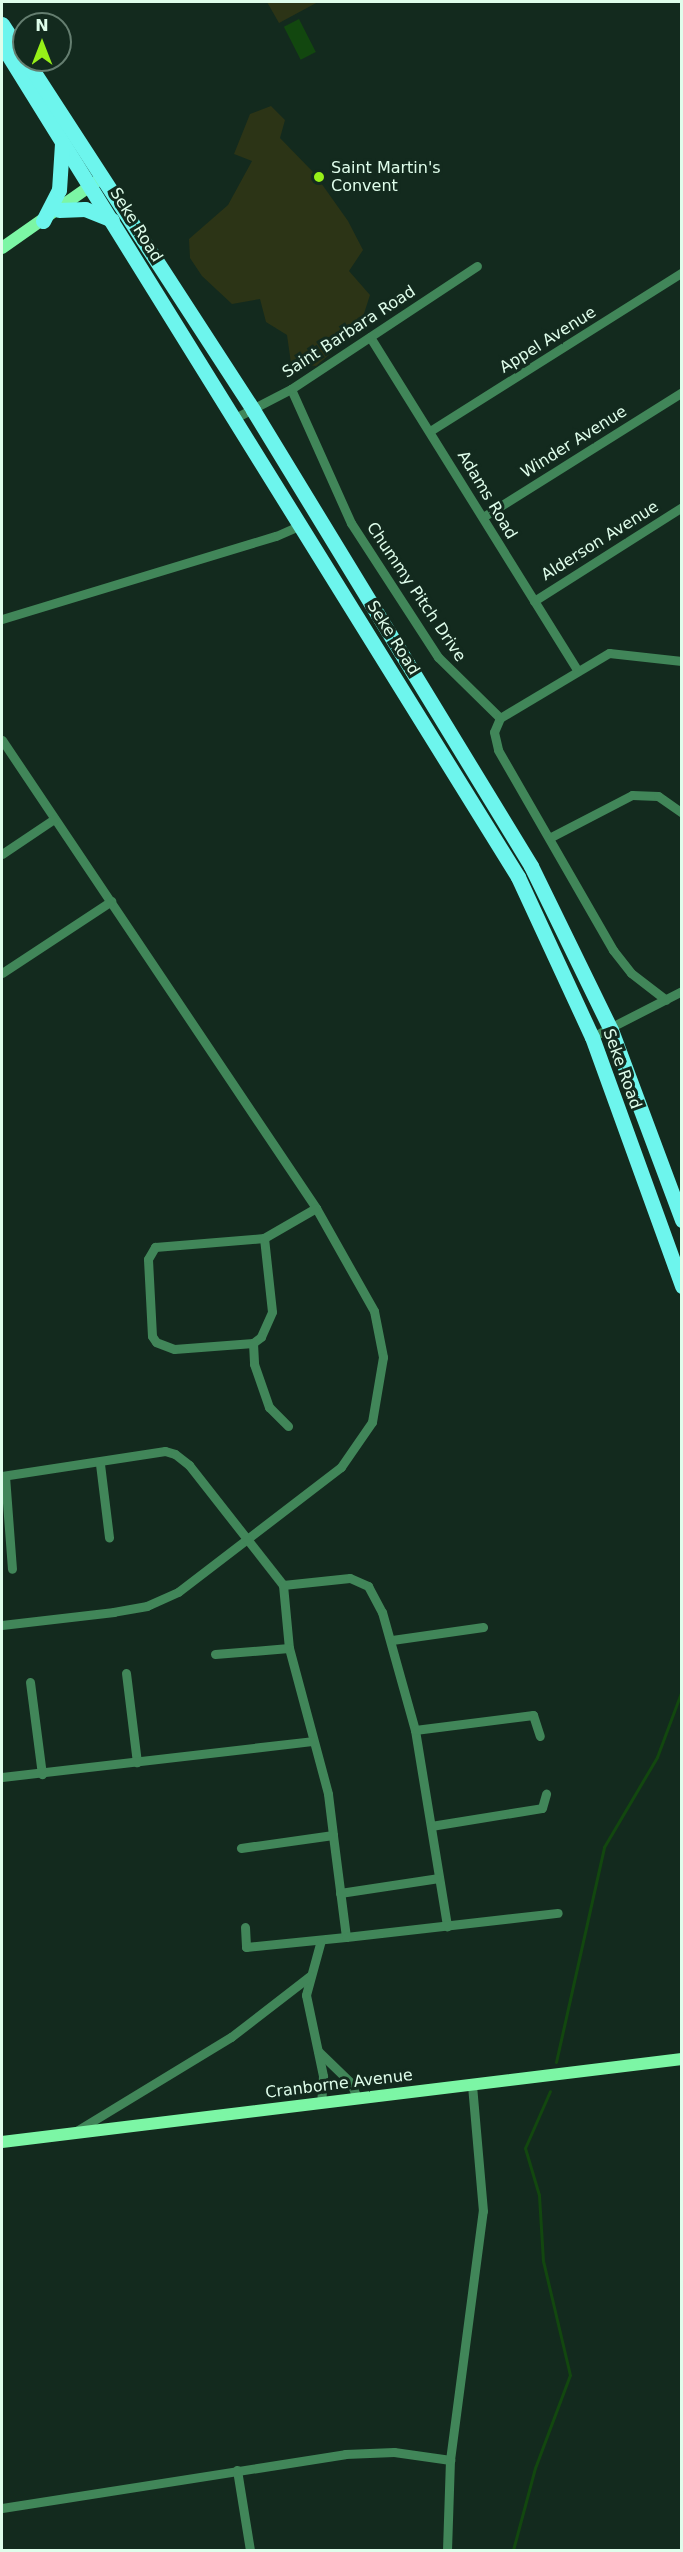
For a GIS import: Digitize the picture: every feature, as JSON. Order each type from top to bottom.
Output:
[{"type":"main road","name":"Seke Road","points":[[2,24],[12,39]]},
{"type":"main road","name":"Seke Road","points":[[2,45],[493,832],[534,906],[592,1037],[681,1286]]},
{"type":"main road","name":"Seke Road","points":[[34,72],[104,176],[253,410],[501,814],[611,1030],[681,1220]]},
{"type":"main road","points":[[43,220],[59,190],[62,140]]},
{"type":"main road","points":[[59,210],[85,208],[112,220]]},
{"type":"street","points":[[2,248],[59,210],[104,176]]},
{"type":"street","name":"Saint Barbara Road","points":[[235,418],[291,389],[477,266]]},
{"type":"street","name":"Appel Avenue","points":[[430,431],[681,272]]},
{"type":"street","name":"Adams Road","points":[[370,337],[577,670]]},
{"type":"street","name":"Chummy Pitch Drive","points":[[291,389],[351,523],[438,657],[500,718]]},
{"type":"street","name":"Winder Avenue","points":[[483,517],[681,392]]},
{"type":"street","name":"Alderson Avenue","points":[[534,601],[681,507]]},
{"type":"street","points":[[2,619],[276,536],[301,525]]},
{"type":"street","points":[[666,1000],[622,964],[551,837],[498,750],[494,732],[500,718],[609,652],[681,661]]},
{"type":"street","points":[[2,740],[316,1208],[374,1311],[383,1357],[381,1382],[372,1422],[341,1467],[249,1541],[178,1592],[155,1603],[114,1612],[2,1625]]},
{"type":"street","points":[[551,837],[632,795],[658,796],[681,813]]},
{"type":"street","points":[[2,854],[54,819]]},
{"type":"street","points":[[2,974],[111,901]]},
{"type":"street","points":[[592,1037],[611,1030],[681,991]]},
{"type":"street","points":[[264,1238],[272,1312],[269,1326],[253,1343],[174,1349],[156,1342],[152,1336],[148,1259],[155,1247],[264,1238],[316,1208]]},
{"type":"street","points":[[253,1343],[254,1364],[269,1407],[288,1426]]},
{"type":"street","points":[[12,1569],[3,1476],[100,1464],[165,1451],[175,1454],[189,1465],[283,1585],[289,1648],[328,1794],[346,1937]]},
{"type":"street","points":[[100,1464],[110,1537]]},
{"type":"street","points":[[283,1585],[337,1577],[368,1586],[392,1640],[414,1730],[447,1926]]},
{"type":"street","points":[[392,1640],[483,1627]]},
{"type":"street","points":[[216,1654],[289,1648]]},
{"type":"street","points":[[126,1673],[137,1762]]},
{"type":"street","points":[[30,1682],[42,1774]]},
{"type":"street","points":[[414,1730],[533,1715],[540,1736]]},
{"type":"street","points":[[2,1777],[312,1741]]},
{"type":"street","points":[[431,1826],[542,1808],[546,1794]]},
{"type":"street","points":[[241,1848],[333,1835]]},
{"type":"street","points":[[340,1893],[439,1878]]},
{"type":"street","points":[[245,1928],[246,1947],[321,1941],[558,1914]]},
{"type":"street","points":[[321,1941],[306,1995],[316,2030],[316,2050],[323,2076],[321,2102]]},
{"type":"street","points":[[73,2133],[231,2037],[310,1976]]},
{"type":"street","points":[[316,2050],[351,2083],[357,2098]]},
{"type":"street","name":"Cranborne Avenue","points":[[2,2142],[681,2059]]},
{"type":"street","points":[[447,2550],[450,2460],[483,2211],[472,2085]]},
{"type":"street","points":[[2,2508],[371,2451],[450,2460]]},
{"type":"street","points":[[237,2470],[250,2550]]},
{"type":"shaded area","points":[[267,2],[318,2],[279,23]]},
{"type":"shaded area","points":[[299,19],[316,52],[301,60],[284,27]]},
{"type":"shaded area","points":[[271,106],[285,120],[280,138],[314,173],[348,221],[363,250],[349,271],[370,295],[359,329],[316,366],[291,363],[287,335],[266,322],[260,299],[232,304],[202,276],[190,258],[189,239],[228,205],[252,161],[234,154],[250,114]]},
{"type":"waterway","points":[[556,2062],[604,1847],[657,1757],[682,1690]]},
{"type":"waterway","points":[[513,2550],[535,2468],[570,2375],[543,2261],[539,2195],[525,2148],[550,2091]]},
{"type":"place","name":"Saint Martin's Convent","points":[[319,177]]}]
